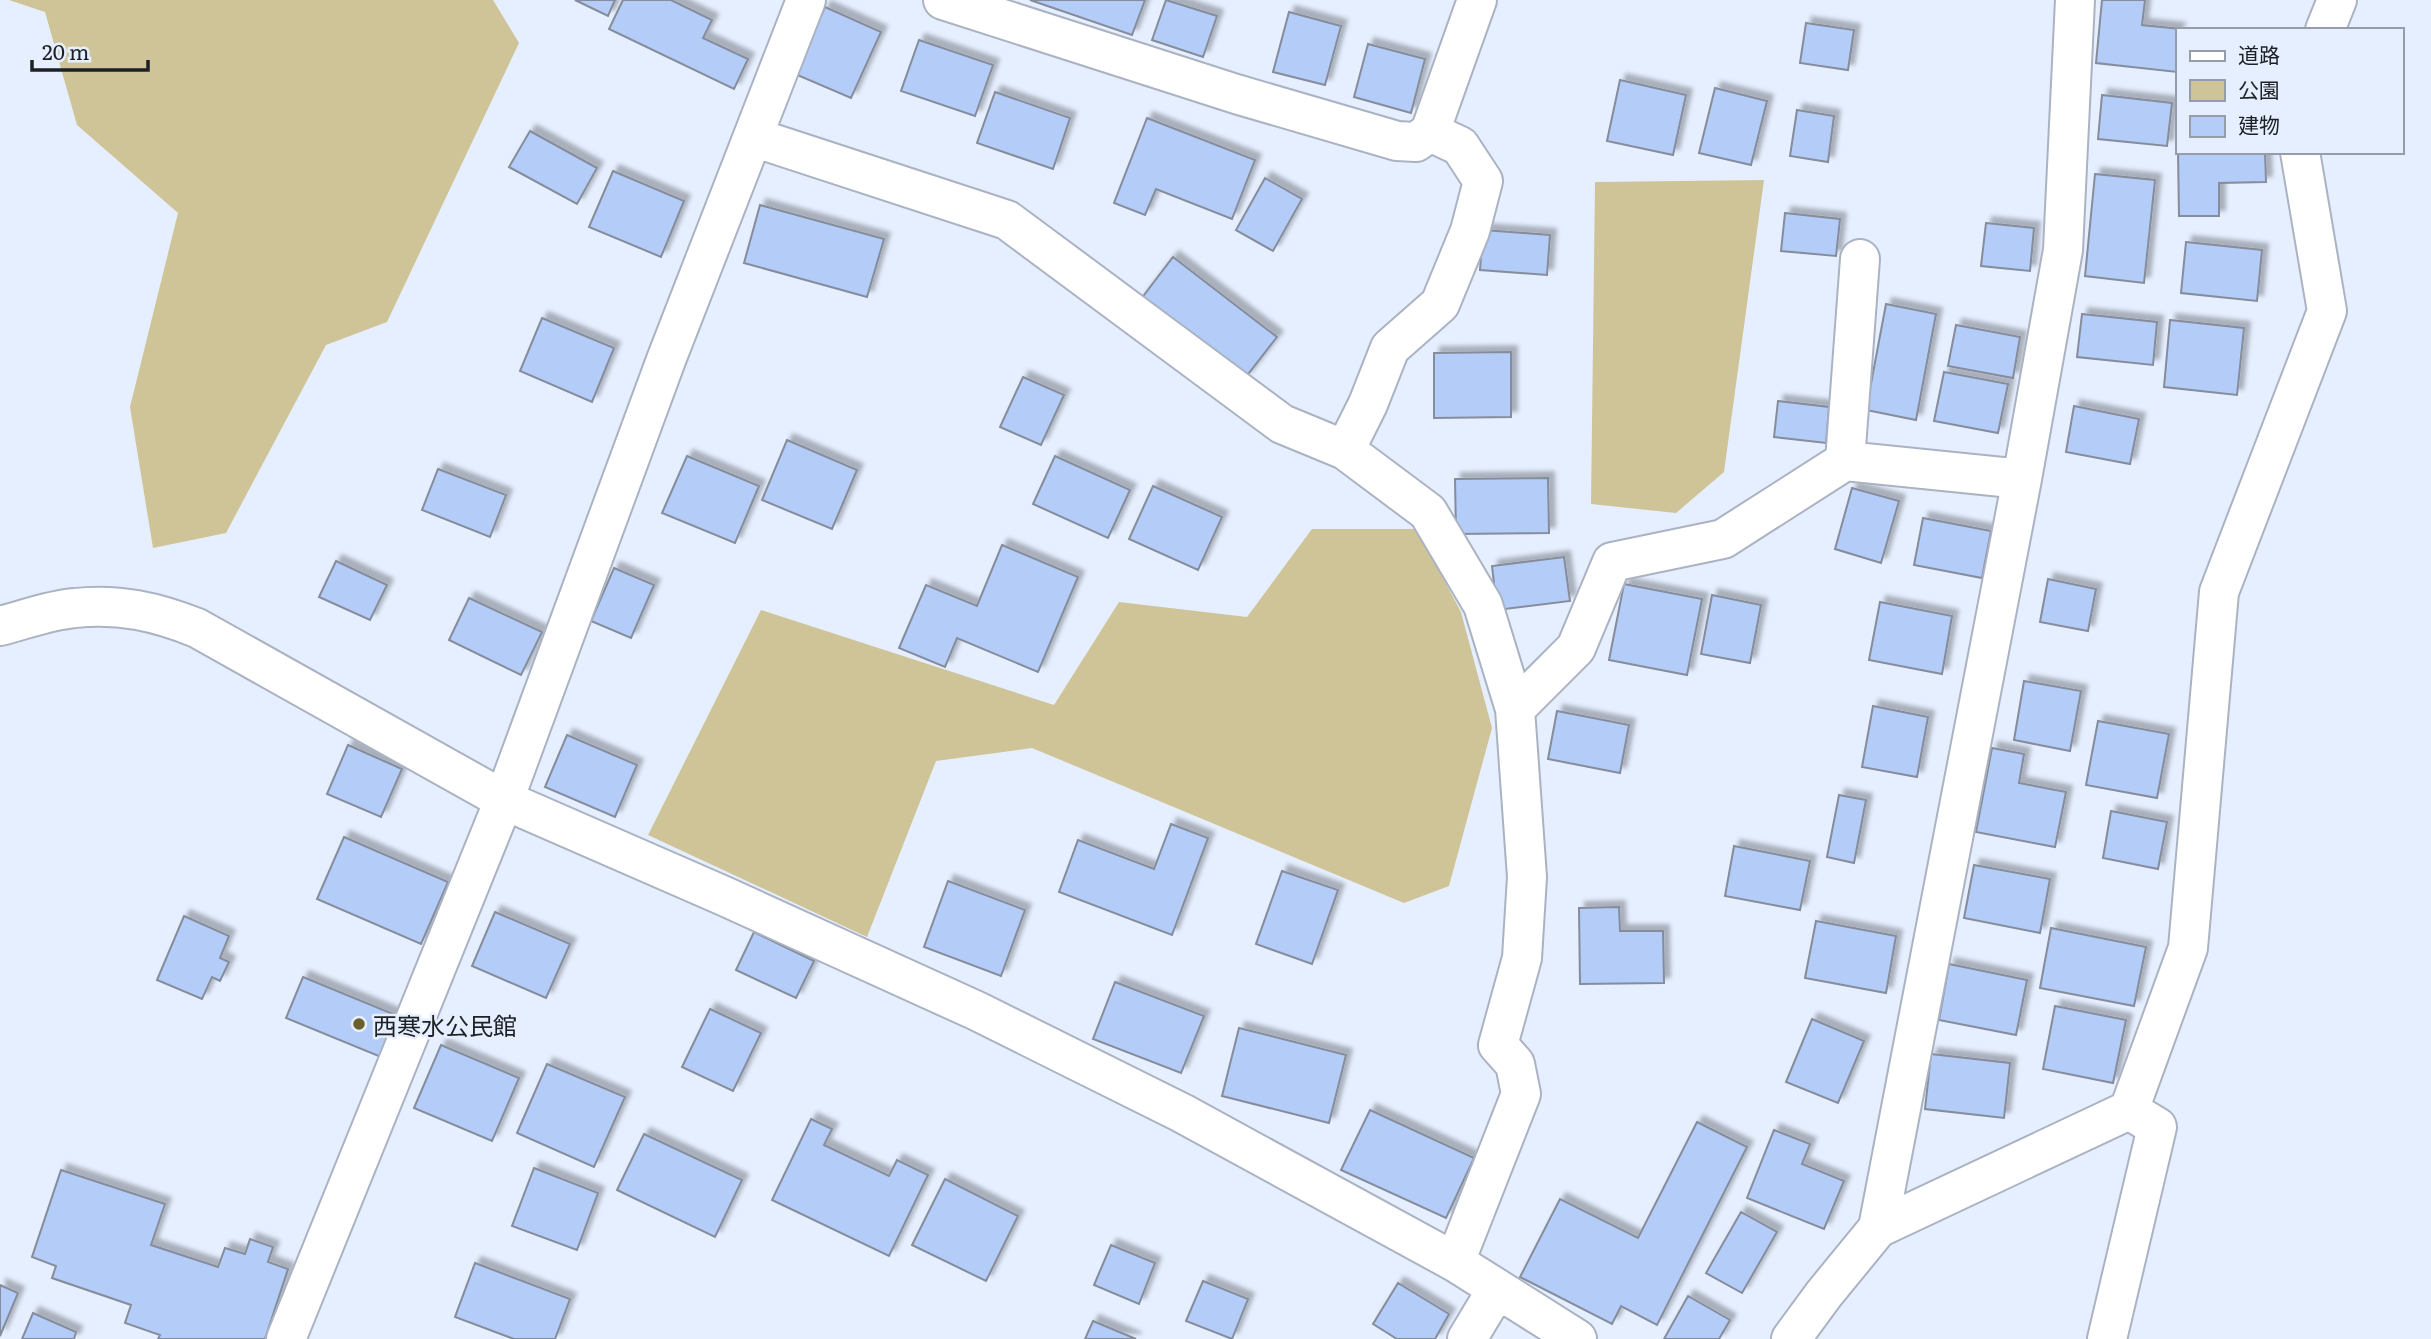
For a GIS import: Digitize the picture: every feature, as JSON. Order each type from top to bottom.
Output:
[{"type":"street","points":[[286,1339],[505,800],[666,360],[806,0]]},
{"type":"street","points":[[943,0],[1236,94],[1397,141],[1416,142],[1430,132],[1477,0]]},
{"type":"street","points":[[1878,1228],[2022,479],[2063,250],[2075,0]]},
{"type":"street","points":[[2326,28],[2337,0]]},
{"type":"street","points":[[1345,450],[1368,404],[1390,348],[1440,304],[1470,230],[1483,181],[1460,146],[1430,132]]},
{"type":"street","points":[[753,136],[1007,220],[1282,424],[1345,450],[1428,512],[1483,605],[1515,709],[1527,877],[1522,958],[1498,1045],[1515,1064],[1521,1094],[1455,1262]]},
{"type":"street","points":[[1791,1339],[1878,1228],[2129,1110],[2188,948],[2219,592],[2327,311],[2300,154]]},
{"type":"street","points":[[1845,461],[1860,259]]},
{"type":"street","points":[[1515,709],[1576,648],[1612,562],[1723,539],[1845,461],[2022,479]]},
{"type":"street","points":[[0,626],[73,608],[128,607],[167,616],[197,628],[505,800],[977,1011],[1216,1131],[1455,1262],[1577,1339]]},
{"type":"street","points":[[2107,1339],[2157,1127],[2129,1110]]},
{"type":"street","points":[[1466,1339],[1497,1289]]},
{"type":"green space","points":[[9,0],[493,0],[519,43],[387,322],[326,345],[226,533],[153,548],[130,407],[178,213],[77,125],[45,12]]},
{"type":"green space","points":[[1764,180],[1724,472],[1676,513],[1591,504],[1595,182]]},
{"type":"green space","points":[[1312,529],[1417,529],[1461,612],[1492,728],[1449,886],[1404,903],[1032,748],[936,761],[867,937],[648,835],[761,610],[1054,705],[1119,602],[1247,617]]},
{"type":"building","points":[[575,0],[615,0],[608,16]]},
{"type":"building","points":[[623,0],[671,0],[712,20],[703,38],[748,59],[734,89],[609,29]]},
{"type":"building","points":[[1030,0],[1145,0],[1132,35]]},
{"type":"building","points":[[1166,0],[1217,16],[1203,57],[1152,40]]},
{"type":"building","points":[[2102,0],[2145,0],[2142,25],[2176,28],[2176,72],[2096,63]]},
{"type":"building","points":[[825,7],[881,32],[851,98],[795,74]]},
{"type":"building","points":[[1289,12],[1341,26],[1325,85],[1273,72]]},
{"type":"building","points":[[1806,23],[1854,30],[1848,70],[1800,63]]},
{"type":"building","points":[[919,40],[993,65],[975,116],[901,91]]},
{"type":"building","points":[[1368,44],[1425,59],[1411,113],[1354,97]]},
{"type":"building","points":[[1620,80],[1686,95],[1673,155],[1607,141]]},
{"type":"building","points":[[1715,88],[1767,101],[1751,165],[1699,153]]},
{"type":"building","points":[[995,92],[1070,118],[1053,169],[977,143]]},
{"type":"building","points":[[2102,95],[2172,103],[2167,146],[2098,139]]},
{"type":"building","points":[[1797,110],[1834,116],[1828,162],[1790,156]]},
{"type":"building","points":[[1147,118],[1255,160],[1232,219],[1156,189],[1145,215],[1114,203]]},
{"type":"building","points":[[530,131],[597,168],[577,204],[509,167]]},
{"type":"building","points":[[2178,154],[2265,154],[2266,182],[2219,183],[2219,216],[2179,216]]},
{"type":"building","points":[[613,171],[684,201],[661,257],[589,227]]},
{"type":"building","points":[[2095,174],[2155,180],[2144,283],[2085,276]]},
{"type":"building","points":[[1265,178],[1302,199],[1273,251],[1236,230]]},
{"type":"building","points":[[760,205],[884,239],[867,297],[744,263]]},
{"type":"building","points":[[1785,213],[1840,219],[1836,256],[1781,251]]},
{"type":"building","points":[[1986,223],[2034,228],[2030,271],[1981,266]]},
{"type":"building","points":[[1483,230],[1550,235],[1547,275],[1480,270]]},
{"type":"building","points":[[2186,242],[2262,250],[2257,301],[2181,293]]},
{"type":"building","points":[[1173,257],[1277,337],[1245,378],[1141,299]]},
{"type":"building","points":[[1886,304],[1936,314],[1916,420],[1866,410]]},
{"type":"building","points":[[2082,314],[2157,322],[2153,365],[2077,357]]},
{"type":"building","points":[[542,318],[614,348],[592,402],[520,371]]},
{"type":"building","points":[[2170,320],[2244,328],[2237,395],[2164,387]]},
{"type":"building","points":[[1956,325],[2020,337],[2013,378],[1948,366]]},
{"type":"building","points":[[1511,352],[1511,417],[1434,418],[1434,353]]},
{"type":"building","points":[[1944,372],[2008,384],[1998,433],[1934,421]]},
{"type":"building","points":[[1023,377],[1064,395],[1041,445],[1000,427]]},
{"type":"building","points":[[1778,401],[1829,407],[1826,443],[1774,437]]},
{"type":"building","points":[[2074,406],[2139,419],[2130,464],[2066,452]]},
{"type":"building","points":[[787,440],[857,470],[832,529],[762,500]]},
{"type":"building","points":[[687,456],[759,486],[735,543],[662,513]]},
{"type":"building","points":[[1055,456],[1130,490],[1108,538],[1033,504]]},
{"type":"building","points":[[438,469],[506,495],[490,537],[422,510]]},
{"type":"building","points":[[1548,478],[1549,533],[1456,534],[1455,479]]},
{"type":"building","points":[[1153,486],[1222,517],[1198,570],[1129,539]]},
{"type":"building","points":[[1852,488],[1899,501],[1881,563],[1835,549]]},
{"type":"building","points":[[1923,518],[1991,531],[1982,578],[1914,565]]},
{"type":"building","points":[[1002,545],[1078,577],[1038,672],[957,638],[945,667],[899,648],[926,585],[977,606]]},
{"type":"building","points":[[1564,557],[1570,601],[1497,610],[1492,566]]},
{"type":"building","points":[[336,561],[387,585],[370,620],[319,597]]},
{"type":"building","points":[[614,568],[654,585],[631,638],[591,621]]},
{"type":"building","points":[[2048,579],[2096,589],[2088,631],[2040,622]]},
{"type":"building","points":[[1624,584],[1702,599],[1687,675],[1609,660]]},
{"type":"building","points":[[1712,595],[1761,605],[1750,663],[1701,654]]},
{"type":"building","points":[[469,598],[542,632],[521,675],[449,640]]},
{"type":"building","points":[[1880,602],[1952,616],[1942,674],[1869,660]]},
{"type":"building","points":[[2024,681],[2081,691],[2070,751],[2014,740]]},
{"type":"building","points":[[1873,706],[1928,717],[1917,777],[1862,767]]},
{"type":"building","points":[[1557,711],[1629,725],[1620,773],[1548,759]]},
{"type":"building","points":[[2098,721],[2169,734],[2157,798],[2086,785]]},
{"type":"building","points":[[567,735],[637,765],[615,817],[545,787]]},
{"type":"building","points":[[348,745],[402,769],[381,817],[327,794]]},
{"type":"building","points":[[1992,748],[2024,754],[2019,783],[2066,792],[2055,847],[1976,832]]},
{"type":"building","points":[[1839,795],[1866,800],[1854,863],[1827,857]]},
{"type":"building","points":[[2111,811],[2167,822],[2158,869],[2103,858]]},
{"type":"building","points":[[1171,824],[1208,838],[1172,935],[1059,892],[1078,840],[1154,869]]},
{"type":"building","points":[[344,837],[448,882],[421,944],[317,899]]},
{"type":"building","points":[[1734,846],[1810,861],[1800,910],[1725,896]]},
{"type":"building","points":[[1974,865],[2050,879],[2040,933],[1964,918]]},
{"type":"building","points":[[1282,871],[1338,890],[1312,964],[1256,944]]},
{"type":"building","points":[[948,881],[1025,910],[1001,976],[924,947]]},
{"type":"building","points":[[1619,907],[1620,931],[1663,931],[1664,983],[1580,984],[1579,908]]},
{"type":"building","points":[[495,912],[570,944],[546,998],[472,966]]},
{"type":"building","points":[[184,916],[229,936],[220,958],[229,962],[220,981],[212,977],[202,999],[157,980]]},
{"type":"building","points":[[1816,921],[1896,936],[1886,993],[1805,978]]},
{"type":"building","points":[[2051,928],[2146,947],[2134,1006],[2040,988]]},
{"type":"building","points":[[754,932],[814,961],[796,998],[736,970]]},
{"type":"building","points":[[1949,964],[2027,980],[2016,1035],[1939,1020]]},
{"type":"building","points":[[303,977],[398,1016],[381,1057],[286,1018]]},
{"type":"building","points":[[1115,982],[1204,1016],[1181,1073],[1093,1039]]},
{"type":"building","points":[[2055,1006],[2126,1020],[2113,1083],[2043,1069]]},
{"type":"building","points":[[710,1009],[761,1033],[733,1091],[682,1067]]},
{"type":"building","points":[[1812,1019],[1864,1041],[1838,1103],[1786,1082]]},
{"type":"building","points":[[1239,1028],[1346,1055],[1329,1123],[1222,1096]]},
{"type":"building","points":[[441,1045],[519,1078],[492,1141],[414,1108]]},
{"type":"building","points":[[1931,1054],[2010,1063],[2004,1118],[1925,1109]]},
{"type":"building","points":[[547,1064],[625,1097],[594,1167],[517,1133]]},
{"type":"building","points":[[1370,1110],[1474,1158],[1446,1218],[1341,1170]]},
{"type":"building","points":[[811,1119],[832,1129],[824,1145],[889,1176],[897,1160],[928,1175],[889,1256],[772,1200]]},
{"type":"building","points":[[1697,1122],[1747,1147],[1657,1325],[1621,1306],[1612,1324],[1520,1277],[1560,1199],[1638,1238]]},
{"type":"building","points":[[1774,1130],[1810,1144],[1802,1164],[1844,1181],[1824,1229],[1747,1198]]},
{"type":"building","points":[[644,1134],[742,1180],[715,1237],[617,1190]]},
{"type":"building","points":[[534,1168],[598,1193],[577,1250],[512,1226]]},
{"type":"building","points":[[61,1170],[165,1204],[151,1245],[218,1267],[225,1248],[245,1254],[250,1239],[273,1247],[268,1262],[288,1269],[265,1339],[158,1339],[160,1335],[125,1323],[131,1305],[52,1278],[56,1266],[32,1257]]},
{"type":"building","points":[[945,1179],[1018,1216],[986,1281],[912,1245]]},
{"type":"building","points":[[1741,1212],[1777,1232],[1742,1293],[1706,1273]]},
{"type":"building","points":[[1111,1245],[1155,1263],[1139,1304],[1094,1285]]},
{"type":"building","points":[[475,1263],[570,1299],[555,1339],[514,1339],[455,1317]]},
{"type":"building","points":[[1203,1281],[1248,1299],[1232,1339],[1186,1321]]},
{"type":"building","points":[[1398,1283],[1449,1314],[1435,1339],[1397,1339],[1373,1324]]},
{"type":"building","points":[[0,1285],[18,1293],[0,1336]]},
{"type":"building","points":[[1688,1296],[1730,1320],[1719,1339],[1664,1339]]},
{"type":"building","points":[[33,1313],[76,1332],[74,1339],[22,1339]]},
{"type":"building","points":[[1093,1321],[1136,1339],[1085,1339]]},
{"type":"place","name":"西寒水公民館","points":[[359,1024]]}]
